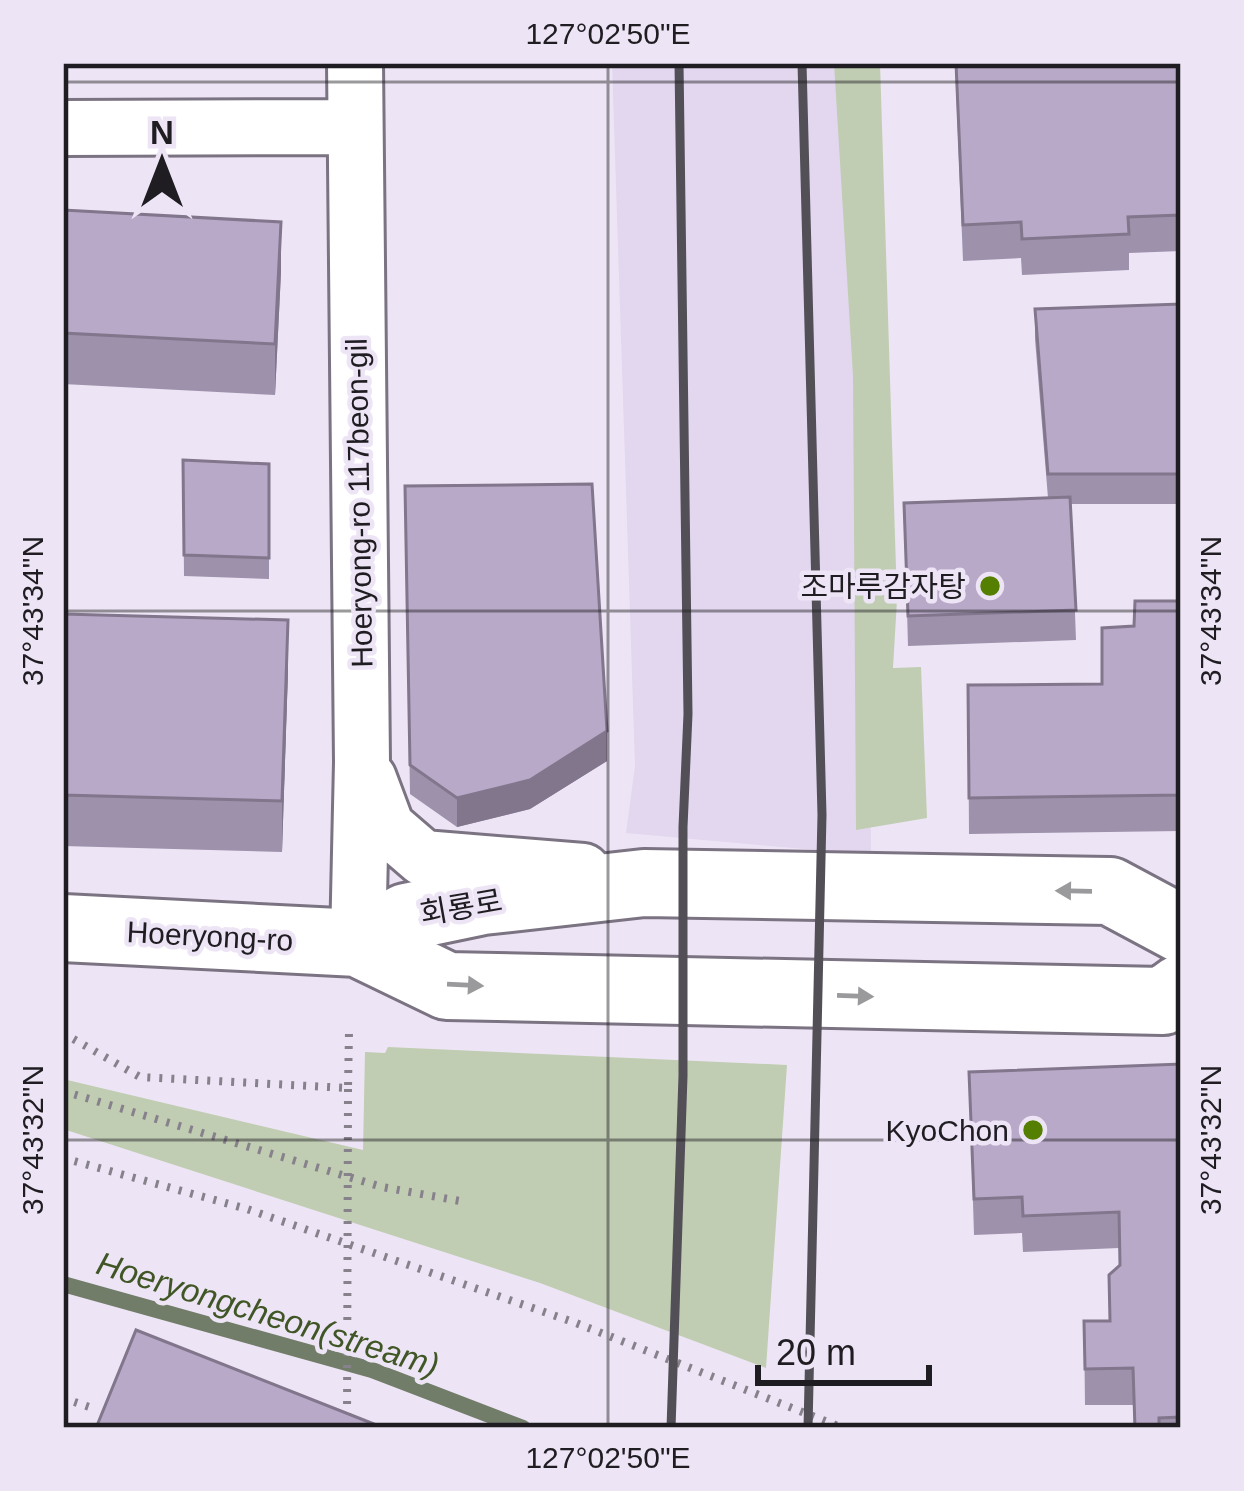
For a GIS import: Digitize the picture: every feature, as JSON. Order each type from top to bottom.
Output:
[{"type":"street","name":"Hoeryong-ro 117beon-gil","points":[[355,63],[362,762],[358,943]]},
{"type":"street","points":[[63,128],[354,127]]},
{"type":"street","points":[[362,762],[387,827],[423,858],[576,869],[644,883]]},
{"type":"street","name":"회룡로","points":[[358,943],[406,917],[464,905],[644,883],[1110,891],[1181,929]]},
{"type":"street","name":"Hoeryong-ro","points":[[63,928],[358,943]]},
{"type":"street","name":"회룡로","points":[[358,943],[447,986],[1162,1001],[1181,988]]},
{"type":"path","points":[[346,1428],[349,1031]]},
{"type":"path","points":[[63,1033],[140,1077],[348,1088]]},
{"type":"path","points":[[63,1091],[382,1187],[460,1201]]},
{"type":"path","points":[[63,1158],[247,1209],[532,1307],[843,1428]]},
{"type":"path","points":[[63,1398],[92,1408]]},
{"type":"shaded area","points":[[612,63],[864,63],[871,855],[626,833],[635,766]]},
{"type":"green space","points":[[834,63],[880,63],[897,600],[893,668],[921,667],[927,818],[856,830],[853,376]]},
{"type":"green space","points":[[388,1047],[787,1065],[766,1368],[540,1283],[63,1129],[63,1079],[363,1150],[365,1052],[385,1053]]},
{"type":"building","points":[[956,63],[1181,63],[1181,215],[1128,217],[1129,234],[1022,239],[1021,222],[963,225]]},
{"type":"building","points":[[63,210],[281,222],[275,344],[63,333]]},
{"type":"building","points":[[1181,304],[1181,474],[1048,474],[1035,309]]},
{"type":"building","points":[[183,460],[269,464],[269,558],[184,555]]},
{"type":"building","points":[[592,484],[607,731],[530,780],[457,798],[410,765],[405,486]]},
{"type":"building","name":"조마루감자탕","points":[[1070,497],[1076,610],[908,616],[904,503]]},
{"type":"building","points":[[1135,601],[1181,601],[1181,795],[969,798],[968,685],[1102,684],[1102,628],[1134,626]]},
{"type":"building","points":[[63,614],[288,620],[282,801],[63,795]]},
{"type":"building","points":[[1181,1064],[1181,1417],[1159,1418],[1159,1428],[1135,1428],[1133,1368],[1085,1369],[1084,1321],[1110,1321],[1109,1275],[1120,1265],[1119,1212],[1023,1216],[1022,1197],[974,1199],[969,1072]]},
{"type":"building","points":[[136,1330],[384,1428],[96,1428]]},
{"type":"waterway","name":"Hoeryongcheon(stream)","points":[[63,1284],[372,1370],[523,1428]]},
{"type":"railway","points":[[671,1428],[683,1076],[688,714],[679,63]]},
{"type":"railway","points":[[802,63],[822,815],[808,1428]]},
{"type":"place","name":"조마루감자탕","points":[[990,586]]},
{"type":"place","name":"KyoChon","points":[[1033,1130]]}]
